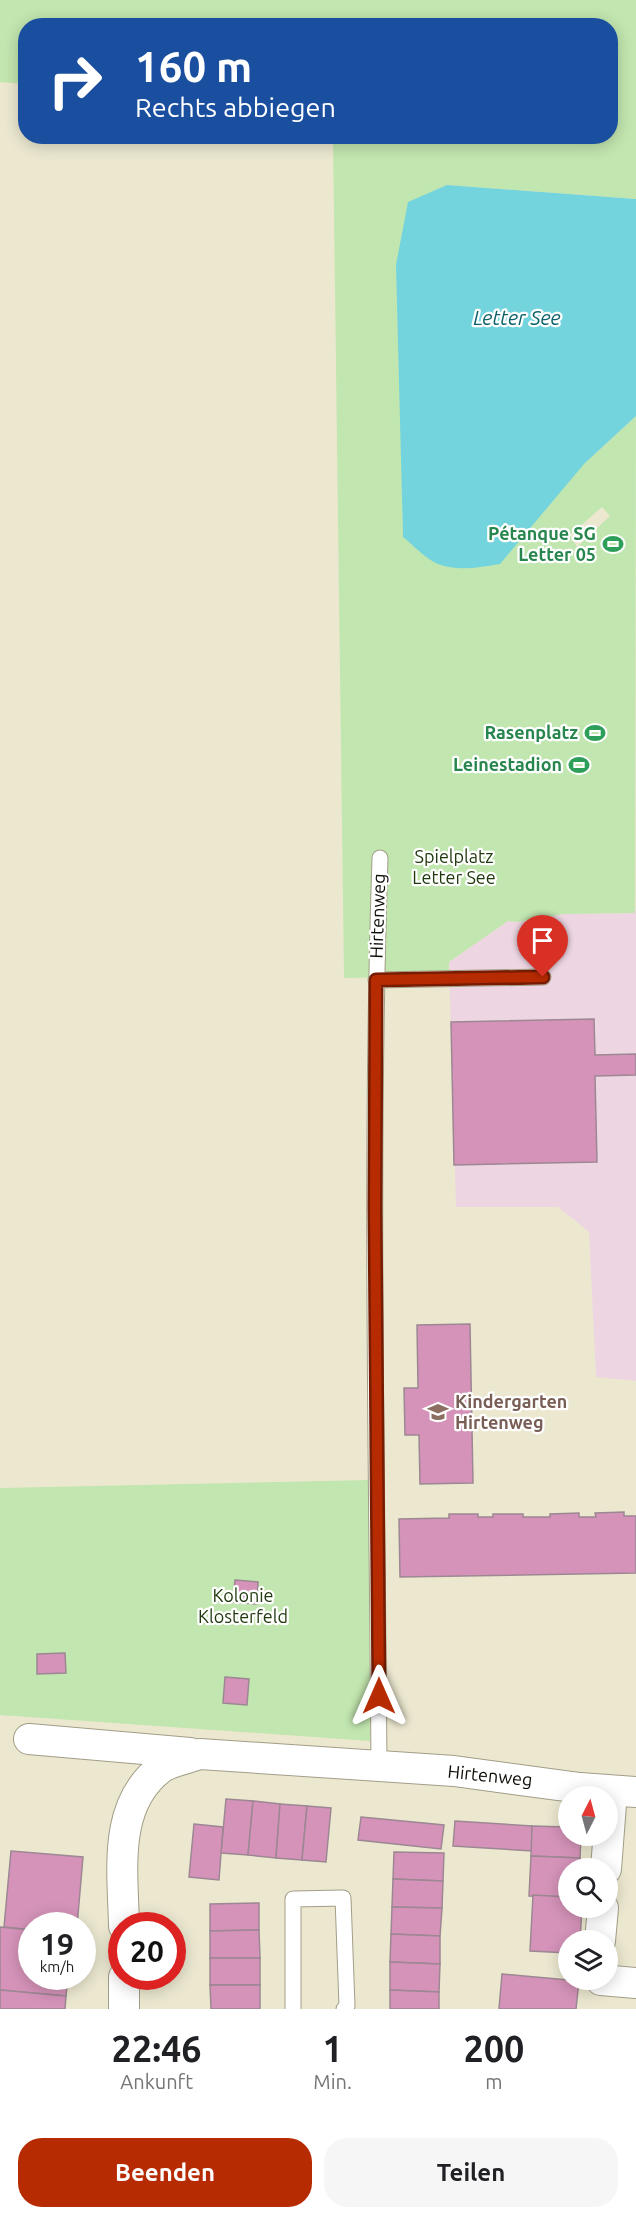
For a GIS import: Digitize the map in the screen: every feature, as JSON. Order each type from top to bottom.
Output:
[{"type":"street","name":"Hirtenweg","points":[[29,1739],[454,1772],[624,1791]]},
{"type":"street","name":"Hirtenweg","points":[[124,1912],[124,1836],[131,1804],[143,1785],[163,1766],[200,1754]]},
{"type":"street","points":[[609,1858],[624,1791]]},
{"type":"street","points":[[618,1981],[636,1983]]},
{"type":"street","points":[[124,1990],[124,2009]]},
{"type":"lane","name":"Hirtenweg","points":[[379,1766],[375,1208],[376,980],[380,858]]},
{"type":"lane","points":[[376,980],[543,977]]},
{"type":"lane","points":[[293,2009],[293,1899],[344,1898],[347,2006],[344,2009]]},
{"type":"shaded area","points":[[636,909],[636,1381],[596,1377],[589,1232],[558,1207],[456,1207],[449,962],[508,921],[517,922],[564,914],[634,913]]},
{"type":"green space","name":"Spielplatz Letter See","points":[[0,0],[636,0],[636,199],[447,185],[401,438],[403,537],[584,464],[636,416],[635,913],[564,914],[517,922],[508,921],[449,962],[449,976],[344,978],[333,144],[618,144],[618,18],[18,18],[18,83],[0,82]],"holes":[[[602,507],[610,516],[577,547],[570,535]]]},
{"type":"green space","name":"Kolonie Klosterfeld","points":[[369,1480],[370,1741],[0,1715],[0,1488]]},
{"type":"water","name":"Letter See","points":[[447,185],[636,199],[636,416],[584,464],[500,564],[469,568],[453,568],[438,564],[403,537],[396,265],[408,202]]},
{"type":"building","points":[[594,1019],[595,1055],[636,1054],[636,1075],[595,1076],[597,1162],[454,1165],[451,1022]]},
{"type":"building","name":"Kindergarten Hirtenweg","points":[[470,1324],[473,1483],[420,1484],[419,1435],[405,1435],[404,1388],[418,1388],[417,1325]]},
{"type":"building","points":[[624,1512],[624,1516],[636,1516],[636,1573],[400,1577],[399,1519],[449,1518],[449,1514],[478,1514],[478,1517],[493,1517],[493,1514],[523,1514],[523,1517],[550,1517],[550,1514],[579,1513],[579,1517],[596,1517],[595,1513]]},
{"type":"building","points":[[235,1580],[258,1582],[257,1604],[233,1602]]},
{"type":"building","points":[[65,1653],[66,1673],[37,1674],[37,1654]]},
{"type":"building","points":[[225,1677],[249,1679],[247,1705],[223,1703]]},
{"type":"building","points":[[226,1799],[253,1801],[248,1855],[221,1853]]},
{"type":"building","points":[[253,1801],[280,1804],[276,1858],[248,1855]]},
{"type":"building","points":[[280,1804],[307,1806],[302,1860],[276,1858]]},
{"type":"building","points":[[307,1806],[331,1808],[326,1862],[302,1860]]},
{"type":"building","points":[[361,1817],[444,1825],[441,1849],[358,1840]]},
{"type":"building","points":[[455,1821],[532,1826],[532,1851],[453,1846]]},
{"type":"building","points":[[194,1824],[223,1827],[219,1880],[189,1877]]},
{"type":"building","points":[[532,1826],[558,1827],[558,1846],[581,1846],[580,1858],[531,1856]]},
{"type":"building","points":[[11,1851],[83,1857],[78,1912],[18,1912],[18,1928],[4,1927]]},
{"type":"building","points":[[394,1852],[444,1853],[443,1881],[393,1879]]},
{"type":"building","points":[[531,1856],[580,1858],[558,1858],[558,1897],[529,1896]]},
{"type":"building","points":[[393,1879],[443,1881],[442,1908],[392,1907]]},
{"type":"building","points":[[533,1895],[558,1896],[558,1918],[581,1918],[581,1930],[558,1930],[558,1952],[530,1951]]},
{"type":"building","points":[[259,1903],[259,1930],[210,1931],[210,1904]]},
{"type":"building","points":[[392,1907],[442,1908],[440,1936],[391,1934]]},
{"type":"building","points":[[0,1927],[18,1929],[18,1990],[67,1990],[66,1996],[0,1990]]},
{"type":"building","points":[[259,1930],[260,1958],[210,1958],[210,1931]]},
{"type":"building","points":[[391,1934],[440,1936],[440,1964],[390,1962]]},
{"type":"building","points":[[210,1958],[260,1958],[260,1985],[210,1985]]},
{"type":"building","points":[[390,1962],[440,1964],[439,1992],[390,1990]]},
{"type":"building","points":[[502,1974],[558,1979],[558,1990],[578,1990],[576,2009],[499,2009]]},
{"type":"building","points":[[210,1985],[260,1985],[260,2009],[211,2009]]},
{"type":"building","points":[[0,1990],[66,1996],[65,2009],[0,2009]]},
{"type":"building","points":[[390,1990],[439,1992],[439,2009],[390,2009]]},
{"type":"place","name":"Pétanque SG Letter 05","points":[[613,544]]},
{"type":"place","name":"Rasenplatz","points":[[595,733]]},
{"type":"place","name":"Leinestadion","points":[[579,765]]},
{"type":"place","name":"Kindergarten Hirtenweg","points":[[438,1412]]},
{"type":"route","points":[[379,1696],[375,1208],[376,980],[543,977]]}]
